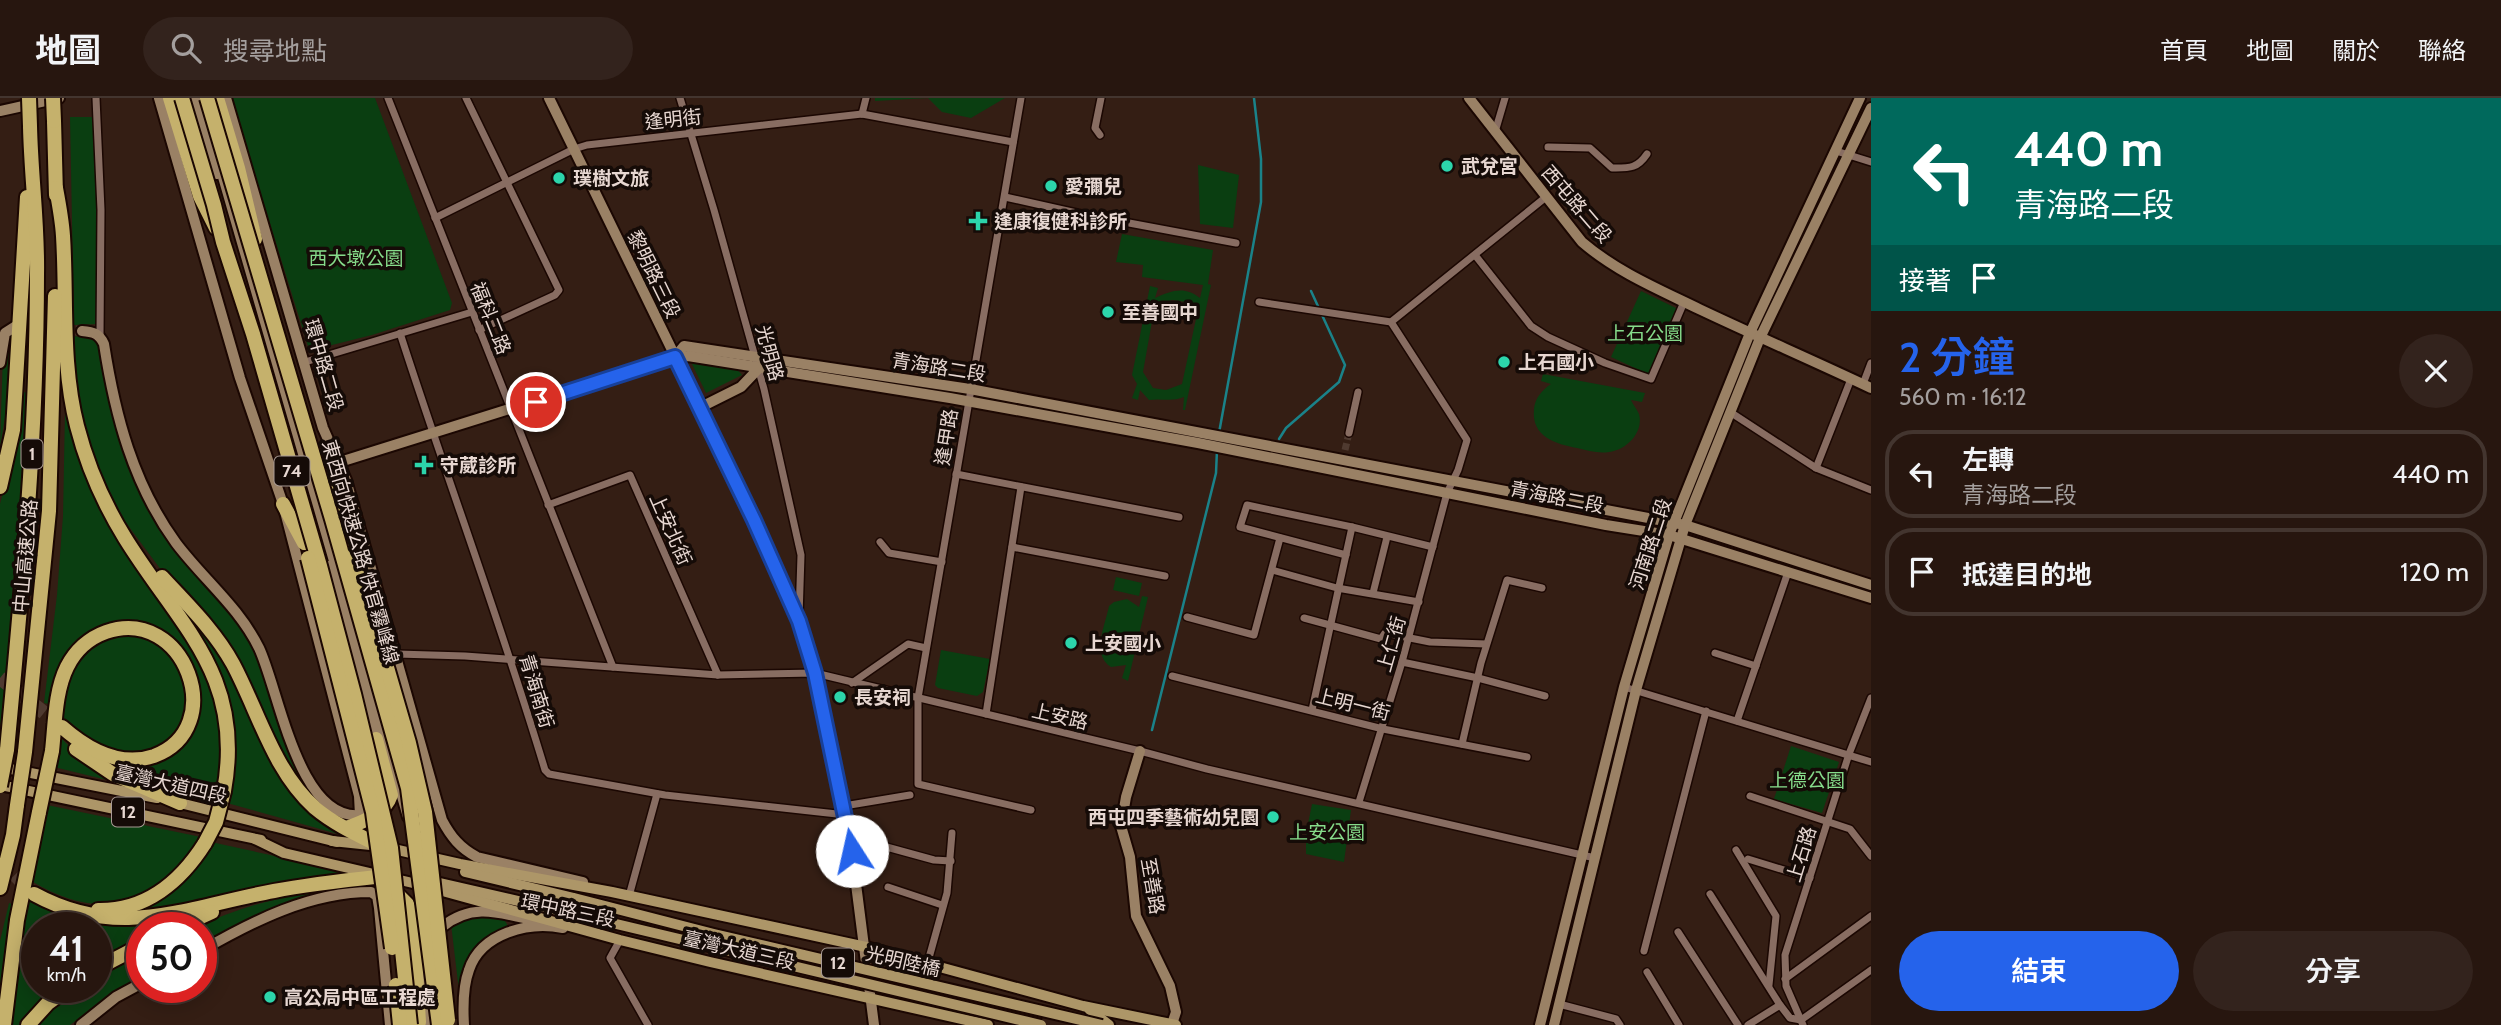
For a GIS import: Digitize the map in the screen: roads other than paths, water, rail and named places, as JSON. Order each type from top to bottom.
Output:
[{"type":"highway","name":"中山高速公路","points":[[0,786],[7,750],[32,474],[37,271],[29,98]]},
{"type":"highway","name":"中山高速公路","points":[[0,888],[13,835],[25,752],[49,511],[55,341],[56,188],[53,98]]},
{"type":"highway","name":"74","points":[[170,98],[200,196],[223,242]]},
{"type":"highway","name":"74","points":[[183,98],[320,566],[386,847],[390,878],[424,1024]]},
{"type":"highway","name":"東西向快速公路 快官霧峰線","points":[[204,98],[265,292],[408,789],[421,887],[424,1024]]},
{"type":"highway","name":"74","points":[[217,98],[239,168],[265,292]]},
{"type":"highway","points":[[0,487],[13,430],[31,157]]},
{"type":"highway","points":[[56,188],[63,234],[66,345],[73,409],[87,458],[125,537],[192,633],[214,675],[228,737],[227,772],[216,822],[205,843],[192,863],[169,886],[148,899],[122,908],[91,909],[66,904],[33,890],[66,909],[102,918],[130,919],[158,917],[273,891],[390,878],[384,892]]},
{"type":"highway","name":"74","points":[[334,465],[354,554],[409,743],[425,812],[448,1025]]},
{"type":"highway","name":"74","points":[[283,504],[304,543],[376,828],[391,937],[393,1024]]},
{"type":"highway","points":[[108,506],[156,571],[220,644],[233,665],[273,751],[295,786],[315,807],[346,828],[386,847]]},
{"type":"highway","points":[[4,1025],[16,931],[52,751],[61,686],[65,670],[74,656],[92,639],[125,629],[152,632],[160,636],[174,649],[188,672],[194,696],[188,726],[174,744],[155,755],[132,760],[102,754],[61,730],[93,761],[113,774],[180,803]]},
{"type":"highway","points":[[346,828],[367,819],[388,803],[391,795],[381,738]]},
{"type":"highway","name":"74","points":[[412,816],[419,785]]},
{"type":"highway","name":"74","points":[[376,828],[386,847]]},
{"type":"highway","points":[[328,883],[374,880],[398,892],[407,904],[412,919],[424,1024]]},
{"type":"highway","name":"74","points":[[421,887],[436,908]]},
{"type":"highway","points":[[213,912],[273,891]]},
{"type":"highway","points":[[28,1025],[48,1003]]},
{"type":"main road","name":"臺灣大道四段","points":[[0,767],[180,803],[332,841],[459,867]]},
{"type":"main road","name":"臺灣大道四段","points":[[0,786],[255,839],[570,913]]},
{"type":"main road","name":"臺灣大道四段","points":[[255,839],[284,853],[524,913]]},
{"type":"main road","name":"臺灣大道四段","points":[[332,841],[386,847],[459,867]]},
{"type":"main road","name":"臺灣大道三段","points":[[459,867],[612,892],[866,947],[1083,1006],[1174,1025]]},
{"type":"main road","name":"光明陸橋","points":[[459,867],[713,934],[1102,1025]]},
{"type":"main road","name":"臺灣大道三段","points":[[524,913],[710,962],[988,1025]]},
{"type":"main road","name":"光明陸橋","points":[[570,913],[1041,1025]]},
{"type":"main road","name":"臺灣大道三段","points":[[1083,1006],[1109,1025]]},
{"type":"street","points":[[0,111],[60,98]]},
{"type":"street","points":[[96,98],[101,210],[100,336],[104,344],[116,413],[128,454],[153,505],[177,543],[235,611],[258,647],[293,750],[310,785],[337,810],[348,816],[360,815]]},
{"type":"street","points":[[159,98],[240,378],[283,504],[359,796],[360,815]]},
{"type":"street","points":[[195,98],[307,474]]},
{"type":"street","points":[[204,98],[381,738],[405,812],[418,834],[440,855],[612,892]]},
{"type":"street","name":"環中路二段","points":[[226,98],[334,465]]},
{"type":"street","name":"福科二路","points":[[388,98],[613,667]]},
{"type":"street","points":[[466,98],[559,290],[555,295],[479,330]]},
{"type":"street","name":"黎明路三段","points":[[549,98],[754,520],[799,621],[815,673],[845,810],[866,947],[874,1025]]},
{"type":"street","name":"光明路","points":[[680,98],[759,368],[801,555],[799,621]]},
{"type":"street","points":[[862,114],[866,98]]},
{"type":"street","name":"逢甲路","points":[[1021,98],[918,698],[918,784],[1031,810]]},
{"type":"street","points":[[1100,135],[1095,128],[1101,98]]},
{"type":"street","name":"西屯路二段","points":[[1469,98],[1582,242],[1600,257],[1627,275],[1867,386]]},
{"type":"street","points":[[1495,132],[1505,98]]},
{"type":"street","name":"河南路二段","points":[[1554,1025],[1636,690],[1681,538],[1679,524],[1755,336],[1860,98]]},
{"type":"street","name":"河南路二段","points":[[1540,1025],[1624,687],[1669,535],[1679,524],[1730,412],[1755,336],[1850,154],[1871,108]]},
{"type":"street","name":"逢明街","points":[[435,218],[587,145],[862,114],[1013,142]]},
{"type":"street","points":[[1548,147],[1590,148],[1612,168],[1633,169],[1647,154]]},
{"type":"street","points":[[1836,151],[1871,162]]},
{"type":"street","points":[[1005,197],[1236,243]]},
{"type":"street","points":[[1259,302],[1391,323],[1546,198]]},
{"type":"street","points":[[1475,255],[1531,326],[1548,337],[1594,358],[1651,379],[1684,302]]},
{"type":"street","points":[[305,362],[471,312]]},
{"type":"street","name":"上仁街","points":[[1359,803],[1409,638],[1447,493],[1458,470],[1467,440],[1391,323]]},
{"type":"street","points":[[0,363],[5,333],[16,326]]},
{"type":"street","points":[[82,331],[100,336]]},
{"type":"street","name":"青海南街","points":[[400,333],[432,434],[512,659],[545,770],[549,774],[657,794],[845,810],[910,795]]},
{"type":"street","name":"青海路二段","points":[[675,357],[684,346],[756,355],[970,389],[1199,438]]},
{"type":"street","name":"青海路二段","points":[[276,482],[675,357],[688,356],[1199,438]]},
{"type":"street","points":[[1867,386],[1871,363]]},
{"type":"street","points":[[699,408],[741,387],[759,368]]},
{"type":"street","points":[[1816,468],[1851,379]]},
{"type":"street","points":[[1349,433],[1358,392]]},
{"type":"street","points":[[1730,412],[1816,468],[1871,490]]},
{"type":"street","points":[[1199,438],[1232,445]]},
{"type":"street","name":"青海路二段","points":[[1232,445],[1343,455],[1451,480],[1679,524],[1871,585]]},
{"type":"street","name":"青海路二段","points":[[1232,445],[1447,493],[1669,535],[1871,598]]},
{"type":"street","points":[[334,465],[346,480],[442,820],[451,836],[463,849],[477,857],[587,883],[612,892]]},
{"type":"street","points":[[956,474],[1179,517]]},
{"type":"street","name":"上安北街","points":[[548,505],[630,475],[718,676]]},
{"type":"street","points":[[986,715],[1021,487]]},
{"type":"street","points":[[1346,555],[1240,527],[1247,505],[1433,547]]},
{"type":"street","points":[[1312,710],[1352,527]]},
{"type":"street","points":[[1373,593],[1387,537]]},
{"type":"street","points":[[1187,617],[1254,635],[1280,538]]},
{"type":"street","points":[[880,542],[889,553],[942,562]]},
{"type":"street","points":[[1012,547],[1165,576]]},
{"type":"street","points":[[1272,569],[1337,588],[1419,602]]},
{"type":"street","points":[[1737,721],[1788,572]]},
{"type":"street","points":[[1462,744],[1486,644],[1507,580],[1542,588]]},
{"type":"street","points":[[1304,618],[1381,639],[1385,633],[1430,642],[1486,644]]},
{"type":"street","points":[[852,683],[908,644],[926,648]]},
{"type":"street","points":[[1715,653],[1756,666]]},
{"type":"street","name":"上安路","points":[[397,654],[512,659],[718,676],[815,673],[1207,769],[1595,858]]},
{"type":"street","points":[[1402,662],[1545,696]]},
{"type":"street","name":"上明一街","points":[[1172,676],[1383,729],[1527,757]]},
{"type":"street","points":[[1624,687],[1871,762]]},
{"type":"street","name":"上石路","points":[[1802,1022],[1786,986],[1785,955],[1849,754],[1871,698]]},
{"type":"street","points":[[1644,951],[1706,711]]},
{"type":"street","points":[[345,748],[416,728]]},
{"type":"street","points":[[360,815],[374,793],[381,738]]},
{"type":"street","name":"至善路","points":[[1140,751],[1126,797],[1121,826],[1130,857],[1136,916],[1170,986],[1176,1012],[1174,1025]]},
{"type":"street","points":[[629,896],[657,794]]},
{"type":"street","points":[[1750,796],[1850,829],[1871,856]]},
{"type":"street","points":[[927,964],[947,893],[953,834]]},
{"type":"street","points":[[850,837],[934,860],[951,861]]},
{"type":"street","points":[[1737,850],[1776,916],[1769,986]]},
{"type":"street","points":[[1748,859],[1810,878]]},
{"type":"street","points":[[888,887],[942,905]]},
{"type":"street","points":[[217,942],[239,929],[285,910],[326,897],[367,892],[376,896],[379,908],[393,1024],[464,1023]]},
{"type":"street","points":[[1710,894],[1790,1018],[1802,1022],[1871,970]]},
{"type":"street","name":"環中路三段","points":[[424,1024],[422,956],[426,943],[454,917],[488,910],[620,940]]},
{"type":"street","points":[[1785,979],[1868,918],[1871,930]]},
{"type":"street","name":"環中路三段","points":[[464,1023],[466,980],[473,960],[481,950],[503,934],[529,926],[548,926],[620,940]]},
{"type":"street","points":[[1678,932],[1738,1025]]},
{"type":"street","points":[[620,940],[610,958],[648,1025]]},
{"type":"street","points":[[1647,972],[1679,1025]]},
{"type":"street","points":[[81,1025],[126,992]]},
{"type":"street","points":[[1559,1004],[1618,1022]]},
{"type":"street","points":[[1748,1025],[1780,1005]]},
{"type":"waterway","points":[[1219,433],[1261,202],[1261,159],[1254,98]]},
{"type":"waterway","points":[[1279,439],[1286,428],[1339,382],[1345,365],[1311,291]]},
{"type":"waterway","points":[[1152,730],[1216,473],[1217,450]]},
{"type":"tunnel","points":[[16,326],[82,331]]},
{"type":"tunnel","points":[[1345,450],[1349,433]]},
{"type":"tunnel","points":[[0,678],[61,726]]},
{"type":"tunnel","points":[[0,860],[31,891]]},
{"type":"place","name":"武兌宮","points":[[1447,166]]},
{"type":"place","name":"璞樹文旅","points":[[559,178]]},
{"type":"place","name":"愛彌兒","points":[[1051,186]]},
{"type":"place","name":"逢康復健科診所","points":[[978,221]]},
{"type":"place","name":"至善國中","points":[[1108,312]]},
{"type":"place","name":"上石國小","points":[[1504,362]]},
{"type":"place","name":"守葳診所","points":[[424,465]]},
{"type":"place","name":"上安國小","points":[[1071,643]]},
{"type":"place","name":"長安祠","points":[[840,697]]},
{"type":"place","name":"西屯四季藝術幼兒園","points":[[1273,817]]},
{"type":"place","name":"高公局中區工程處","points":[[270,997]]},
{"type":"park label","name":"西大墩公園","points":[[356,258]]},
{"type":"park label","name":"上石公園","points":[[1645,333]]},
{"type":"park label","name":"上德公園","points":[[1807,780]]},
{"type":"park label","name":"上安公園","points":[[1327,832]]}]
